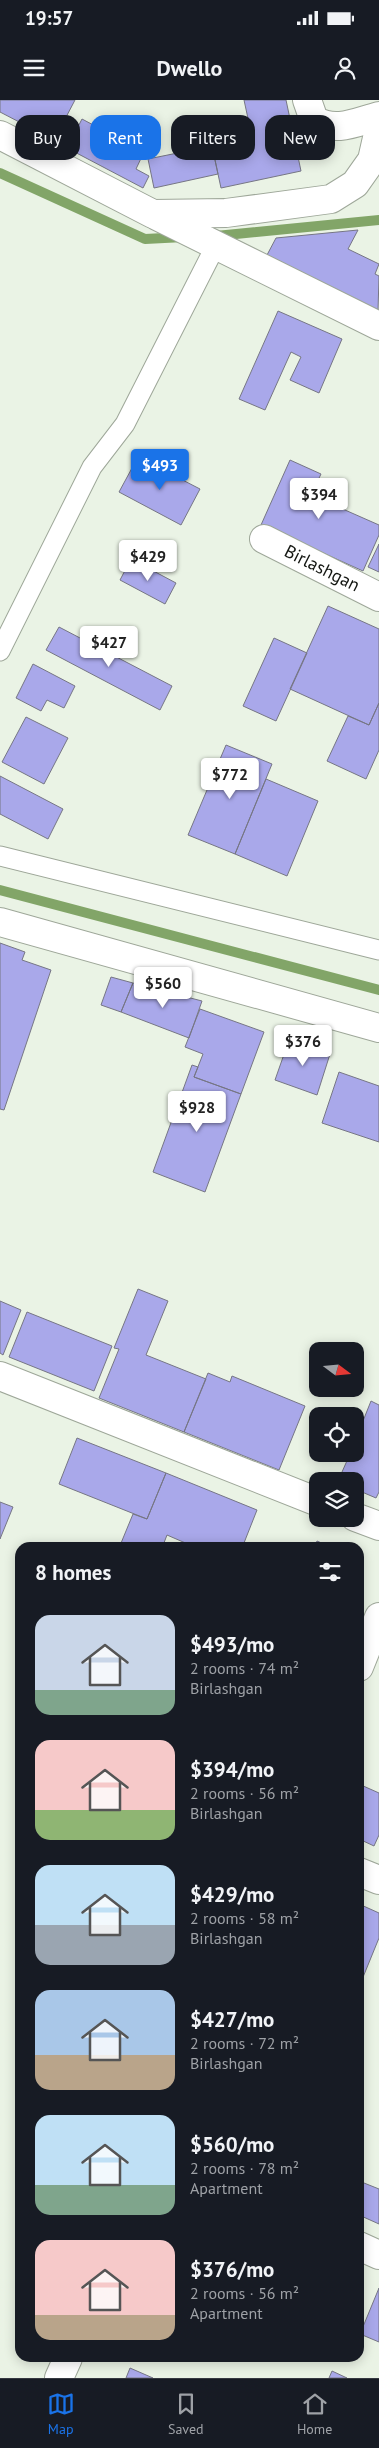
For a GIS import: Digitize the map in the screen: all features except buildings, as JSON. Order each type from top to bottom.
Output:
[{"type":"street","points":[[307,100],[314,120],[324,126],[338,127],[379,116]]},
{"type":"street","points":[[153,214],[226,213],[331,199],[355,184],[372,160],[379,129]]},
{"type":"street","points":[[0,135],[153,214],[379,326]]},
{"type":"street","name":"Birlashgan","points":[[264,539],[379,597]]},
{"type":"street","points":[[0,922],[379,1028]]},
{"type":"street","points":[[0,1376],[309,1498]]},
{"type":"street","points":[[364,1520],[379,1526]]},
{"type":"street","points":[[364,1654],[379,1617]]},
{"type":"street","points":[[364,1874],[379,1880]]},
{"type":"street","points":[[364,2248],[379,2255]]},
{"type":"street","points":[[59,2378],[66,2362]]},
{"type":"lane","points":[[0,651],[92,467],[125,424],[216,245]]},
{"type":"lane","points":[[0,856],[379,950]]},
{"type":"waterway","points":[[0,173],[145,239],[184,237]]},
{"type":"waterway","points":[[216,236],[379,220]]},
{"type":"waterway","points":[[0,890],[379,990]]}]
